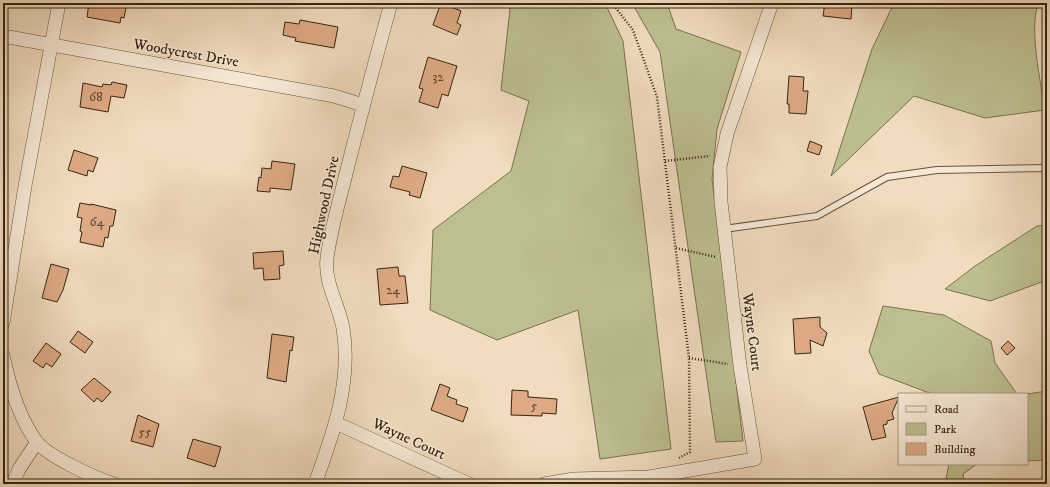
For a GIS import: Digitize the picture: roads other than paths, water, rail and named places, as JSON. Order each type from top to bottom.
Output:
[{"type":"street","points":[[3,323],[9,243],[59,3]]},
{"type":"street","name":"Highwood Drive","points":[[314,484],[336,423],[343,385],[346,354],[342,326],[329,282],[327,260],[331,235],[363,105],[391,3]]},
{"type":"street","name":"Wayne Court","points":[[544,484],[574,479],[649,477],[755,459],[740,366],[724,229],[720,167],[727,134],[736,104],[772,3]]},
{"type":"street","name":"Woodycrest Drive","points":[[3,36],[334,96],[363,105]]},
{"type":"street","points":[[3,355],[8,382],[26,425],[37,442],[67,463],[114,484]]},
{"type":"street","name":"Wayne Court","points":[[336,423],[469,484]]},
{"type":"street","points":[[13,484],[19,469],[37,442]]},
{"type":"lane","points":[[724,229],[817,216],[887,177],[937,170],[1047,168]]}]
